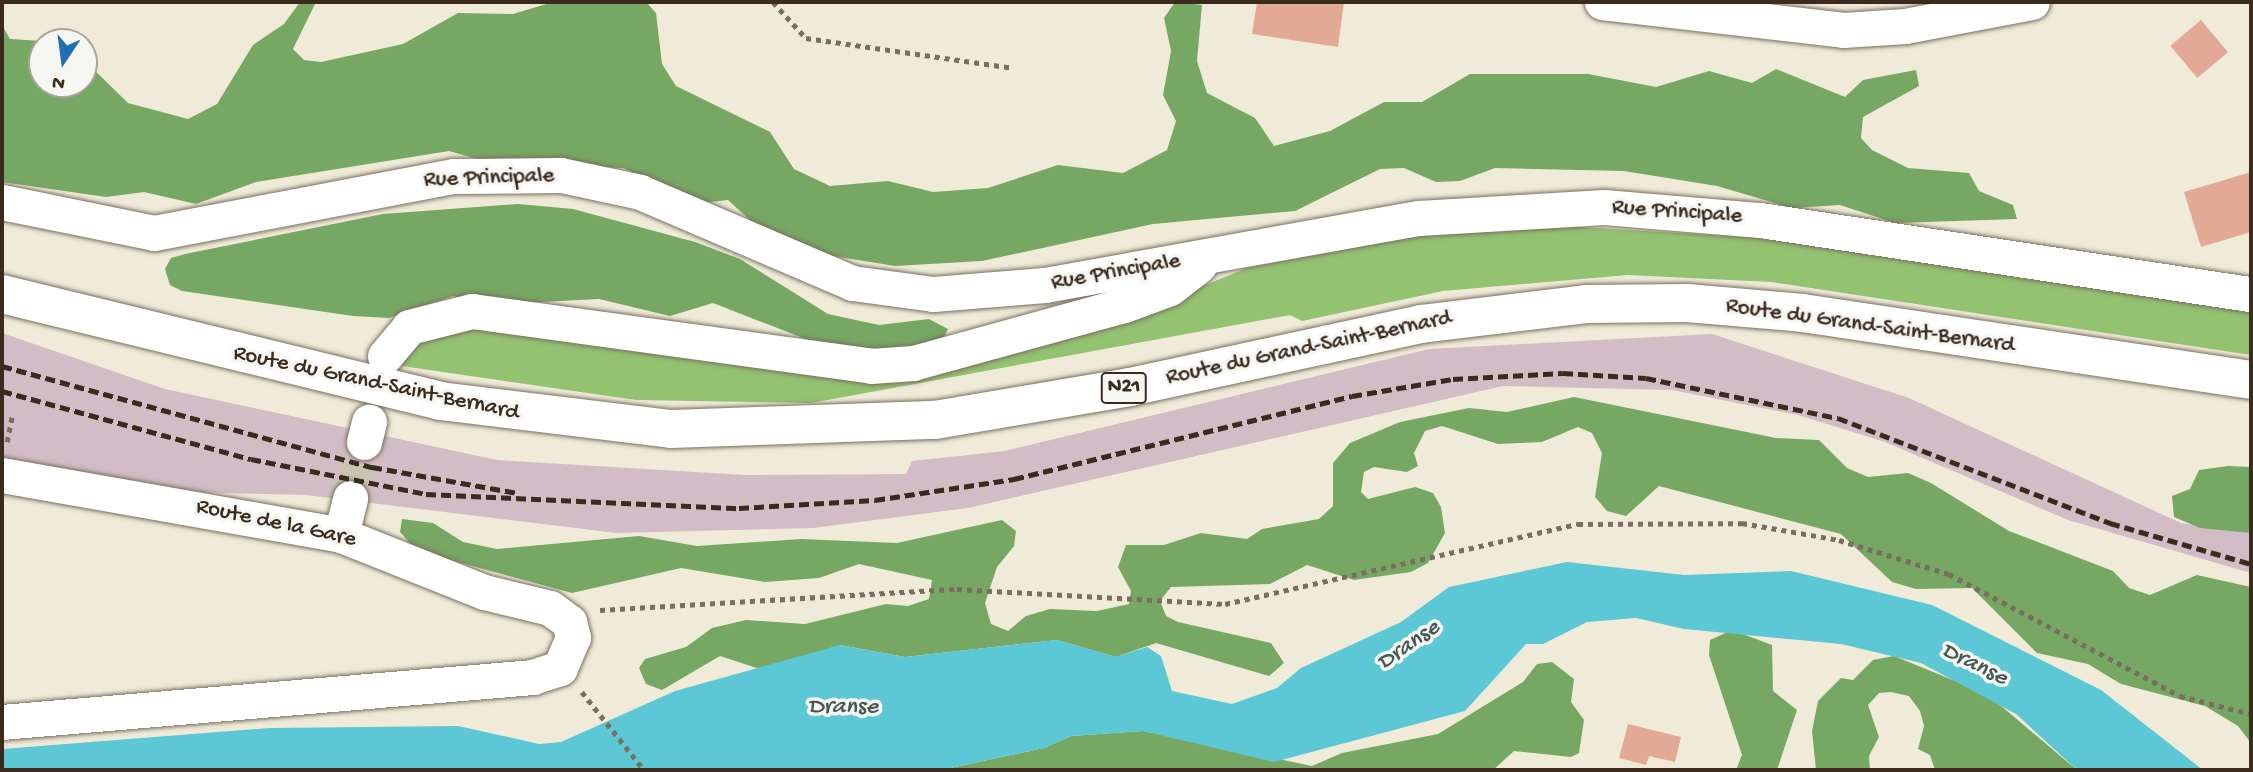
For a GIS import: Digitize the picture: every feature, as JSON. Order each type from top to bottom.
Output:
[{"type":"main road","name":"Route du Grand-Saint-Bernard","points":[[2,294],[440,401],[684,430],[946,419],[1421,324],[1586,304],[1687,303],[1803,313],[2251,380]]},
{"type":"street","points":[[1602,2],[1834,16],[1905,26],[2032,2]]},
{"type":"street","name":"Rue Principale","points":[[2,202],[154,233],[454,176],[561,175],[640,192],[819,271],[892,292],[1045,285],[1419,218],[1604,207],[1760,220],[2251,294]]},
{"type":"street","points":[[385,356],[409,327],[472,311],[871,366],[913,363],[1125,305],[1170,288],[1210,256]]},
{"type":"street","name":"Route de la Gare","points":[[2,475],[341,535],[565,617]]},
{"type":"street","points":[[341,535],[350,498]]},
{"type":"street","points":[[2,722],[300,701],[533,677],[568,676],[573,637],[565,617]]},
{"type":"path","points":[[773,2],[806,38],[1014,68]]},
{"type":"path","points":[[565,617],[957,589],[1225,604],[1578,524],[1742,523],[1839,540],[1950,574],[2180,696],[2251,714]]},
{"type":"path","points":[[568,676],[644,770]]},
{"type":"shaded area","points":[[2,333],[165,389],[497,460],[745,475],[906,474],[912,461],[1005,451],[1429,349],[1712,334],[1909,398],[2181,523],[2251,533],[2251,573],[2068,520],[1885,442],[1798,415],[1672,390],[1503,386],[968,508],[813,528],[616,533],[306,495],[2,487]]},
{"type":"green space","points":[[300,2],[316,2],[293,49],[304,60],[321,62],[403,44],[458,13],[513,14],[553,2],[646,2],[656,13],[662,64],[676,86],[770,132],[794,169],[830,186],[888,181],[933,192],[988,188],[1058,165],[1123,173],[1167,150],[1176,121],[1163,95],[1171,51],[1164,18],[1175,2],[1202,5],[1197,61],[1207,93],[1255,118],[1274,146],[1330,131],[1384,102],[1422,102],[1470,74],[1588,74],[1656,87],[1709,71],[1752,83],[1776,69],[1845,97],[1863,80],[1916,70],[1919,86],[1863,117],[1861,138],[1872,150],[1908,168],[1969,173],[1979,191],[2013,205],[2017,219],[1895,223],[1840,205],[1792,208],[1717,186],[1624,171],[1495,168],[1460,181],[1436,182],[1404,168],[1380,169],[1295,211],[1153,224],[982,261],[895,266],[802,251],[763,232],[728,200],[702,203],[623,168],[488,162],[449,151],[256,182],[196,204],[144,192],[106,197],[2,182],[2,25],[10,39],[28,40],[28,98],[98,98],[98,74],[128,103],[188,119],[217,104],[253,45],[284,24]]},
{"type":"green space","points":[[518,204],[573,209],[695,242],[740,259],[828,314],[879,325],[929,319],[948,329],[942,341],[891,353],[813,342],[713,303],[670,316],[599,299],[501,304],[453,296],[389,318],[353,316],[182,291],[170,285],[165,269],[171,258],[185,254],[383,214]]},
{"type":"green space","points":[[1547,225],[1777,239],[2251,311],[2251,355],[1771,282],[1628,275],[1443,291],[1302,321],[1290,315],[811,403],[636,400],[395,365],[400,351],[450,322],[800,365],[1193,290],[1247,268],[1403,238]]},
{"type":"green space","points":[[1574,397],[1776,438],[1819,440],[1847,468],[1868,477],[1908,473],[1931,483],[2009,531],[2113,571],[2129,588],[2150,595],[2197,575],[2251,587],[2251,743],[2238,726],[2205,706],[2121,684],[2088,664],[2037,653],[1972,588],[1916,589],[1892,582],[1841,534],[1659,486],[1626,516],[1607,511],[1595,497],[1602,453],[1592,433],[1578,427],[1542,442],[1498,444],[1442,426],[1425,431],[1414,453],[1418,466],[1407,472],[1374,467],[1364,472],[1361,492],[1368,499],[1415,487],[1433,493],[1441,507],[1445,533],[1428,563],[1411,572],[1354,580],[1307,565],[1270,584],[1171,587],[1160,601],[1166,616],[1178,622],[1271,643],[1284,663],[1269,676],[1156,643],[1116,657],[1057,640],[905,657],[840,645],[763,670],[720,656],[662,690],[646,684],[639,668],[645,659],[686,647],[712,628],[746,620],[805,624],[886,604],[908,606],[929,599],[932,580],[859,564],[819,578],[765,582],[681,568],[572,593],[417,551],[400,532],[402,519],[433,523],[463,542],[497,549],[639,536],[697,546],[801,539],[897,543],[1002,520],[1016,531],[1014,546],[997,567],[985,603],[991,624],[1008,631],[1026,616],[1050,609],[1097,611],[1129,604],[1131,591],[1118,567],[1126,545],[1164,545],[1201,533],[1247,539],[1262,529],[1319,519],[1333,506],[1333,463],[1350,443],[1400,422],[1469,408],[1507,412]]},
{"type":"green space","points":[[2228,466],[2251,467],[2251,533],[2200,528],[2174,517],[2172,496],[2190,489],[2199,470]]},
{"type":"green space","points":[[1732,630],[1772,645],[1773,691],[1797,710],[1777,770],[1736,770],[1742,755],[1709,655],[1710,640]]},
{"type":"green space","points":[[1894,656],[1987,694],[2077,770],[1935,770],[1930,755],[1918,749],[1924,726],[1920,711],[1909,696],[1891,692],[1879,693],[1868,705],[1879,737],[1869,756],[1870,770],[1816,770],[1812,731],[1818,701],[1841,678],[1853,680],[1873,660]]},
{"type":"green space","points":[[1552,662],[1574,679],[1571,702],[1584,720],[1579,753],[1571,757],[1514,751],[1493,770],[941,770],[1044,748],[1071,736],[1143,731],[1312,766],[1342,753],[1438,734],[1523,682],[1537,664]]},
{"type":"water","name":"Dranse","points":[[1567,562],[1684,575],[1791,571],[1932,605],[2101,690],[2203,770],[2077,770],[2016,714],[1921,663],[1841,644],[1684,629],[1636,618],[1587,622],[1543,644],[1526,644],[1465,711],[1274,762],[1143,731],[1071,736],[1044,748],[941,770],[2,770],[2,749],[269,728],[458,726],[539,744],[561,742],[675,691],[840,645],[905,657],[1057,640],[1116,657],[1147,647],[1161,656],[1172,691],[1232,704],[1277,688],[1301,668],[1401,622],[1449,587]]},
{"type":"building","points":[[1257,2],[1344,2],[1338,47],[1252,34]]},
{"type":"building","points":[[2201,20],[2228,52],[2197,78],[2170,46]]},
{"type":"building","points":[[2251,172],[2251,232],[2201,247],[2184,192]]},
{"type":"building","points":[[1628,724],[1681,737],[1675,762],[1649,756],[1646,765],[1619,758]]},
{"type":"tunnel","points":[[350,498],[364,442]]},
{"type":"railway","points":[[2,366],[372,467],[518,493]]},
{"type":"railway","points":[[2,391],[251,459],[426,494],[739,508],[875,500],[1014,479],[1352,396],[1453,379],[1563,373],[1646,378],[1838,418],[2110,523],[2251,564]]}]
